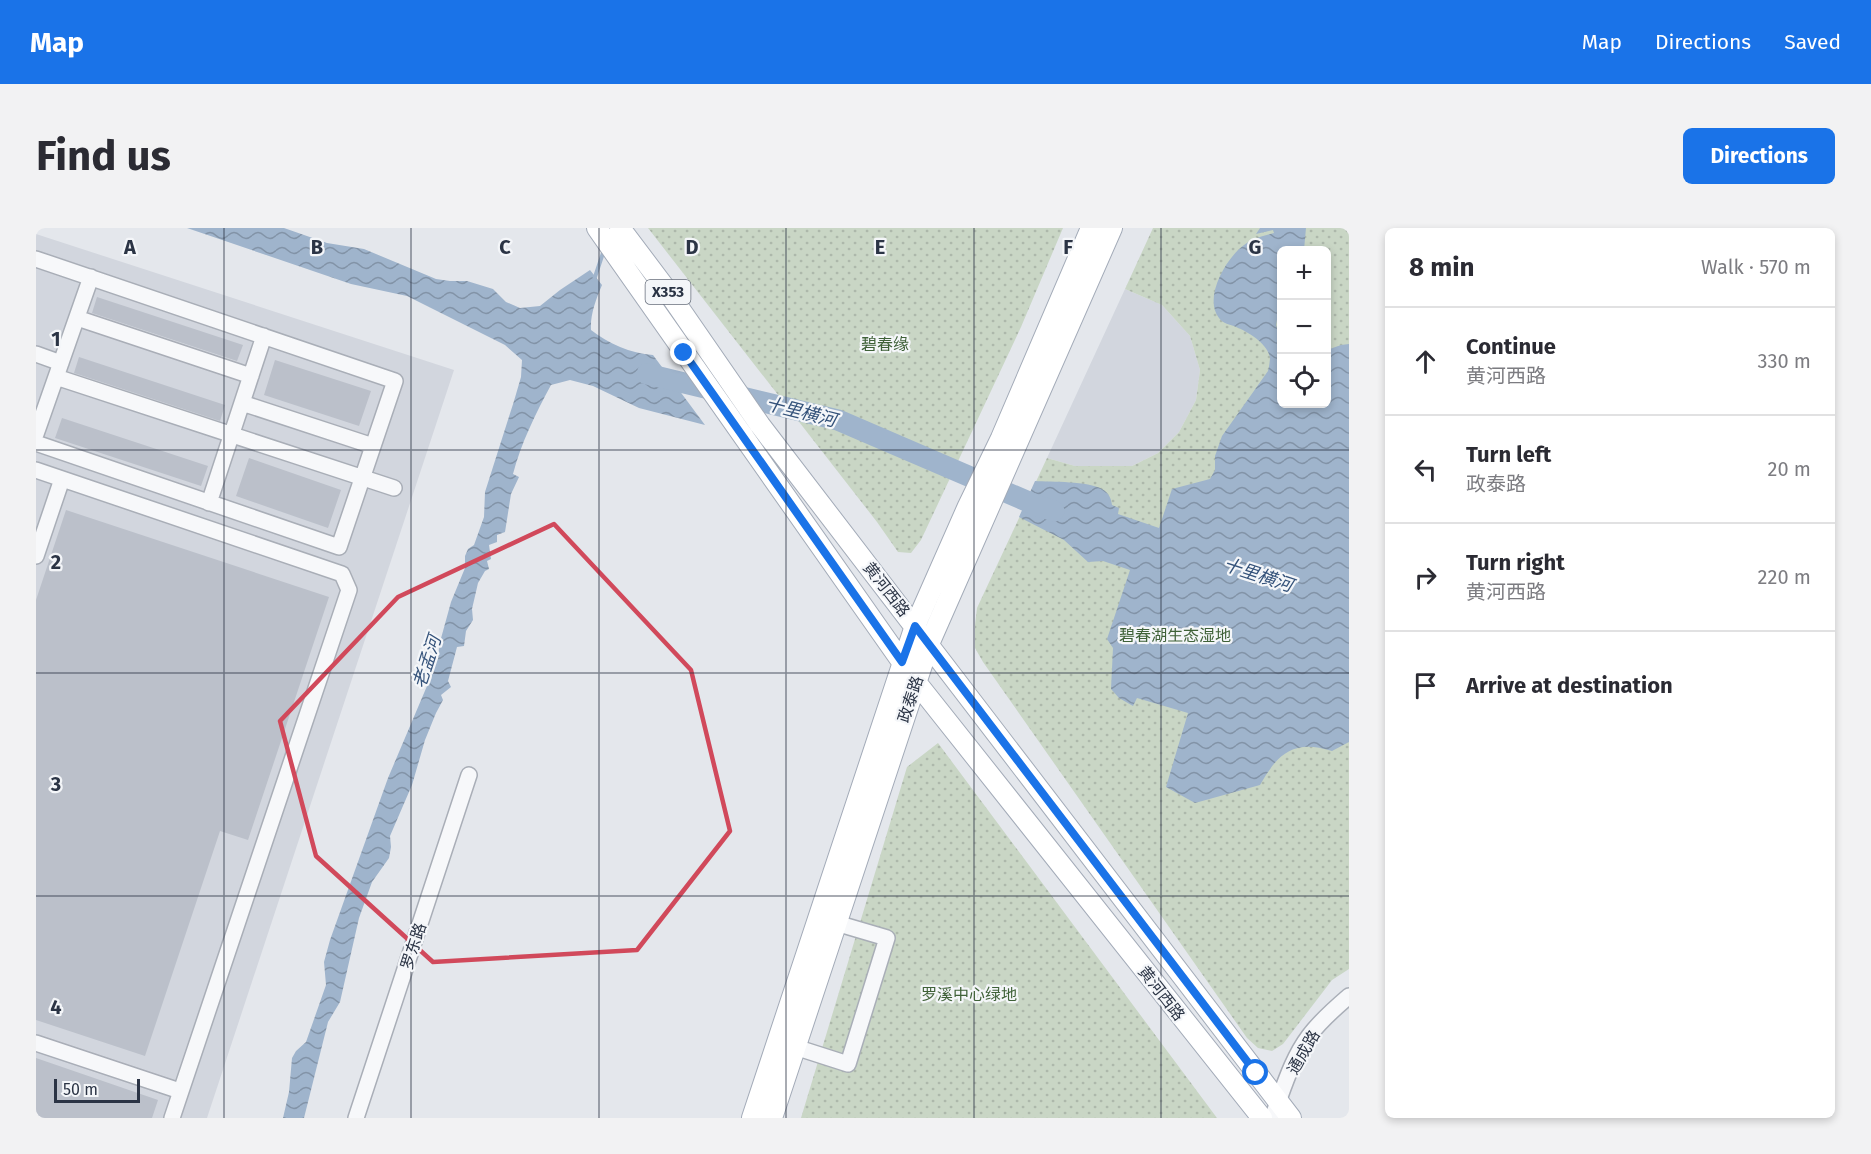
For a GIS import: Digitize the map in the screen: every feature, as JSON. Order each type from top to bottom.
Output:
[{"type":"main road","name":"政泰路","points":[[772,1118],[929,644],[989,510],[1010,440],[1091,228]]},
{"type":"main road","name":"政泰路","points":[[752,1118],[915,626],[968,506],[1010,440],[1112,228]]},
{"type":"main road","name":"黄河西路","points":[[610,230],[617,255],[916,682],[1262,1118]]},
{"type":"main road","name":"黄河西路","points":[[610,230],[666,289],[760,425],[929,644],[1275,1110],[1291,1118]]},
{"type":"street","points":[[36,259],[395,381],[339,547],[36,443]]},
{"type":"street","points":[[36,434],[91,277]]},
{"type":"street","points":[[77,318],[250,376]]},
{"type":"street","points":[[209,503],[264,336]]},
{"type":"street","points":[[36,354],[59,370],[231,435],[394,488]]},
{"type":"street","points":[[242,403],[373,446]]},
{"type":"street","points":[[36,470],[342,574],[349,590],[172,1118]]},
{"type":"street","points":[[36,556],[62,479]]},
{"type":"street","name":"罗东路","points":[[356,1118],[470,775]]},
{"type":"street","points":[[795,1047],[848,1064],[887,938],[836,922]]},
{"type":"street","name":"通成路","points":[[1275,1110],[1295,1059],[1309,1035],[1349,996]]},
{"type":"street","points":[[36,1042],[180,1091]]},
{"type":"highlighted area","points":[[554,524],[691,670],[730,831],[637,950],[433,962],[316,856],[280,721],[398,597]]},
{"type":"shaded area","points":[[36,234],[454,370],[207,1118],[36,1118]]},
{"type":"shaded area","points":[[1125,289],[1162,305],[1190,336],[1200,370],[1196,400],[1179,432],[1158,453],[1132,466],[1075,466],[1047,458]]},
{"type":"green space","name":"碧春缘","points":[[648,228],[1063,228],[1021,327],[921,540],[911,553],[898,552]]},
{"type":"green space","name":"碧春湖生态湿地","points":[[1153,228],[1349,228],[1349,969],[1332,980],[1283,1044],[1272,1051],[1258,1048],[1247,1038],[975,648],[977,608],[1047,458],[1075,466],[1132,466],[1158,453],[1179,432],[1196,400],[1200,370],[1190,336],[1162,305],[1125,289]]},
{"type":"green space","name":"罗溪中心绿地","points":[[938,743],[1217,1118],[801,1118],[907,767]]},
{"type":"water","points":[[187,228],[284,228],[327,243],[364,249],[436,279],[467,281],[493,289],[506,302],[520,308],[540,306],[590,270],[602,285],[592,313],[591,330],[620,347],[653,355],[705,425],[639,408],[593,386],[570,380],[551,385],[529,428],[516,462],[513,474],[519,477],[511,494],[505,532],[497,535],[497,542],[489,545],[491,559],[487,561],[489,569],[485,571],[478,583],[472,609],[473,620],[466,631],[464,646],[457,647],[448,681],[451,687],[441,695],[443,700],[425,740],[412,785],[390,836],[389,858],[372,882],[359,918],[340,1002],[328,1022],[304,1118],[283,1118],[289,1092],[292,1058],[306,1042],[326,985],[324,962],[330,940],[388,778],[438,657],[451,602],[465,568],[465,556],[468,549],[474,545],[484,517],[485,492],[521,377],[522,360],[505,345],[407,296],[351,284]]},
{"type":"water","points":[[1260,228],[1306,228],[1304,246],[1277,246],[1277,408],[1331,408],[1331,349],[1349,344],[1349,742],[1332,751],[1319,748],[1297,748],[1288,752],[1274,764],[1260,785],[1195,803],[1166,787],[1188,713],[1137,698],[1133,706],[1119,698],[1111,689],[1113,648],[1107,639],[1130,570],[1103,561],[1088,562],[1064,540],[1019,517],[1035,481],[1070,482],[1102,489],[1109,496],[1112,505],[1119,508],[1118,514],[1159,528],[1172,489],[1210,479],[1215,470],[1215,456],[1222,436],[1269,368],[1270,357],[1261,342],[1221,320],[1215,310],[1214,300],[1219,279],[1237,251],[1251,241],[1274,233],[1273,230],[1256,234]]},
{"type":"building","points":[[97,297],[243,345],[237,361],[92,313]]},
{"type":"building","points":[[79,357],[225,405],[220,421],[74,373]]},
{"type":"building","points":[[275,360],[371,391],[359,426],[264,395]]},
{"type":"building","points":[[62,418],[208,466],[201,486],[55,438]]},
{"type":"building","points":[[249,458],[341,490],[328,528],[236,496]]},
{"type":"building","points":[[66,510],[329,597],[248,840],[220,831],[145,1056],[36,1020],[36,600]]},
{"type":"building","points":[[36,1058],[158,1100],[152,1118],[36,1118]]},
{"type":"waterway","name":"老孟河","points":[[594,280],[604,250]]},
{"type":"waterway","name":"十里横河","points":[[647,374],[838,420],[1054,511]]},
{"type":"route","points":[[684,353],[902,662],[915,626],[1256,1073]]}]
